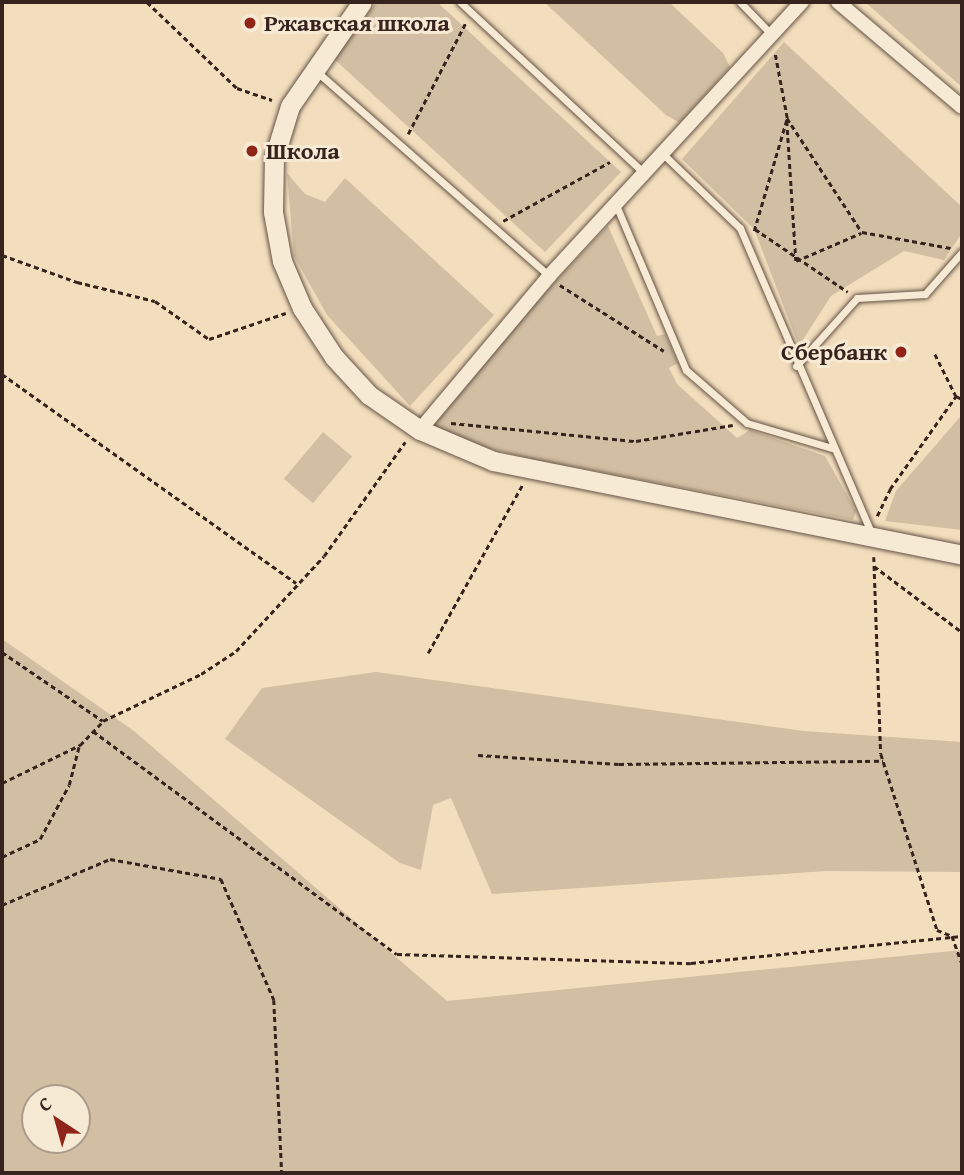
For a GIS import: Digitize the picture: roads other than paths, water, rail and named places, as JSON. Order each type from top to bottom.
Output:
[{"type":"street","points":[[362,2],[313,68],[290,106],[274,158],[273,212],[282,261],[302,308],[351,377],[418,423],[469,453],[531,469],[962,555]]},
{"type":"street","points":[[418,423],[549,276],[802,2]]},
{"type":"street","points":[[838,2],[962,107]]},
{"type":"lane","points":[[460,2],[645,173]]},
{"type":"lane","points":[[740,2],[772,35]]},
{"type":"lane","points":[[313,68],[403,144],[549,276]]},
{"type":"lane","points":[[663,154],[742,234],[796,366],[874,538]]},
{"type":"lane","points":[[616,205],[686,370],[747,423],[832,448]]},
{"type":"lane","points":[[796,366],[857,298],[925,294],[962,251]]},
{"type":"place","name":"Ржавская школа","points":[[250,23]]},
{"type":"place","name":"Школа","points":[[252,151]]},
{"type":"place","name":"Сбербанк","points":[[901,352]]}]
